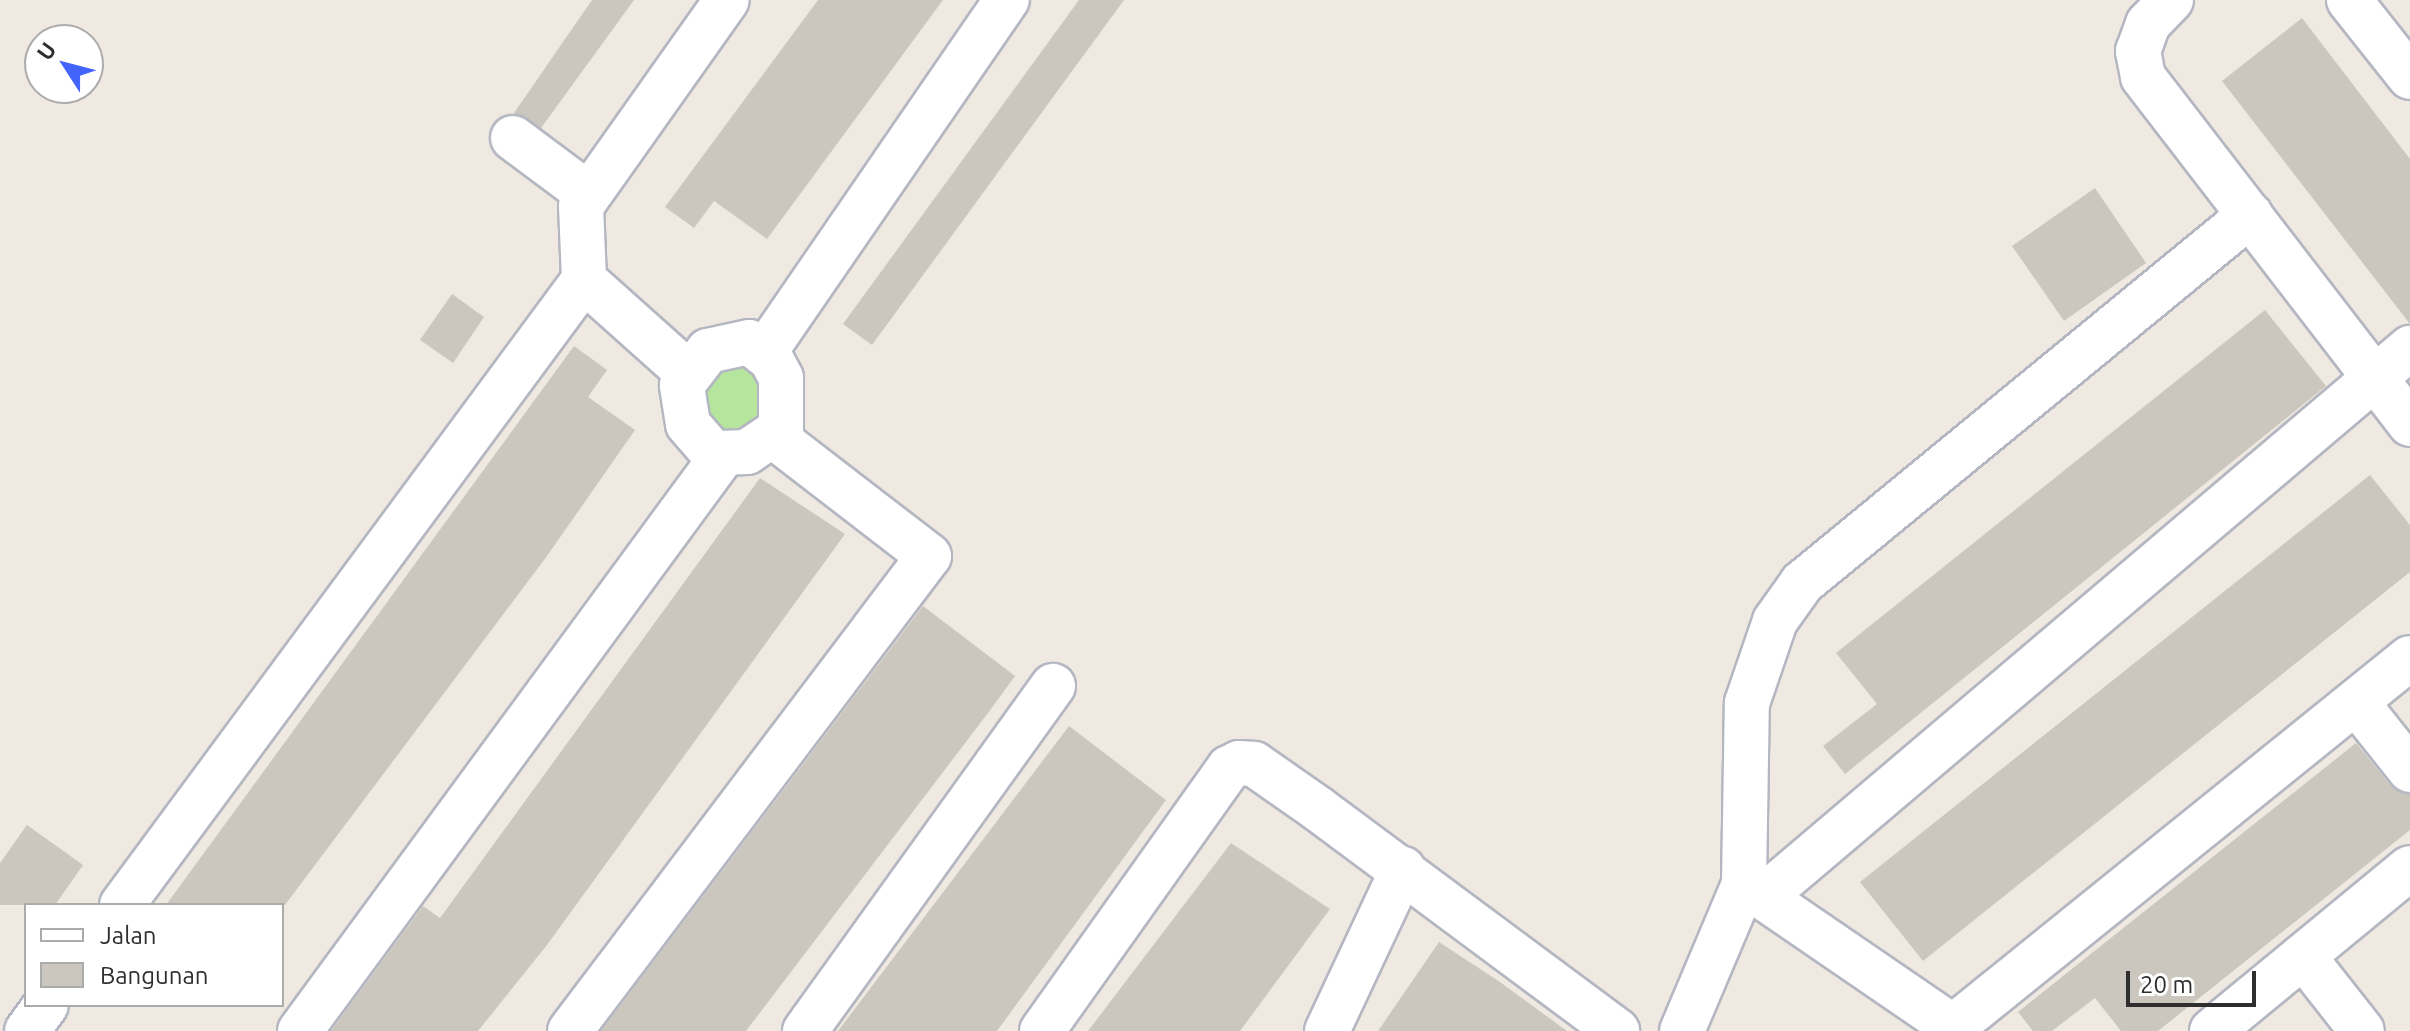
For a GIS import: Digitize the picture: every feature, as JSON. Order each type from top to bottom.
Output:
[{"type":"street","points":[[764,353],[1007,0]]},
{"type":"street","points":[[2171,0],[2148,24],[2138,51],[2143,77],[2410,424]]},
{"type":"street","points":[[2349,0],[2410,77]]},
{"type":"street","points":[[687,372],[584,280],[577,216],[588,194],[720,3]]},
{"type":"street","points":[[513,138],[588,194]]},
{"type":"street","points":[[1754,890],[1747,703],[1775,621],[1802,583],[2250,215]]},
{"type":"street","points":[[123,903],[584,280]]},
{"type":"street","points":[[749,342],[764,353],[785,390],[781,429],[747,452],[723,455],[706,448],[688,424],[682,394],[687,372],[708,351],[728,343],[749,342]]},
{"type":"street","points":[[1682,1031],[1754,890],[2410,348]]},
{"type":"street","points":[[570,1031],[929,556],[773,436]]},
{"type":"street","points":[[300,1031],[723,455]]},
{"type":"street","points":[[1754,890],[1953,1027],[2410,658]]},
{"type":"street","points":[[805,1031],[1053,686]]},
{"type":"street","points":[[2356,702],[2410,770]]},
{"type":"street","points":[[1042,1031],[1229,768],[1239,763],[1254,764],[1403,869],[1617,1031]]},
{"type":"street","points":[[2212,1031],[2410,868]]},
{"type":"street","points":[[1327,1031],[1403,869]]},
{"type":"street","points":[[2303,956],[2362,1031]]},
{"type":"street","points":[[27,1031],[45,1007]]},
{"type":"green space","points":[[728,343],[785,390],[730,456],[682,385]]},
{"type":"building","points":[[592,0],[634,0],[541,128],[514,113]]},
{"type":"building","points":[[818,0],[943,0],[767,239],[714,201],[694,228],[665,207]]},
{"type":"building","points":[[1079,0],[1124,0],[872,345],[843,324]]},
{"type":"building","points":[[2302,18],[2410,159],[2410,324],[2222,81]]},
{"type":"building","points":[[2095,188],[2146,263],[2064,321],[2012,246]]},
{"type":"building","points":[[452,294],[484,317],[453,363],[420,340]]},
{"type":"building","points":[[2265,310],[2326,386],[1845,774],[1823,746],[1877,704],[1836,653]]},
{"type":"building","points":[[574,346],[607,370],[588,397],[635,430],[547,556],[285,905],[167,903]]},
{"type":"building","points":[[2370,475],[2410,525],[2410,572],[1923,961],[1860,882]]},
{"type":"building","points":[[760,478],[845,534],[547,945],[478,1031],[331,1031],[423,906],[440,918]]},
{"type":"building","points":[[923,606],[1015,676],[991,709],[746,1031],[601,1031]]},
{"type":"building","points":[[1069,726],[1166,800],[997,1031],[838,1031]]},
{"type":"building","points":[[2356,743],[2391,786],[2410,794],[2410,830],[2158,1031],[2121,1031],[2095,998],[2052,1031],[2033,1031],[2018,1012]]},
{"type":"building","points":[[27,825],[83,865],[56,903],[0,905],[0,863]]},
{"type":"building","points":[[1231,843],[1330,909],[1240,1031],[1088,1031]]},
{"type":"building","points":[[1439,942],[1500,982],[1567,1031],[1378,1031]]}]
